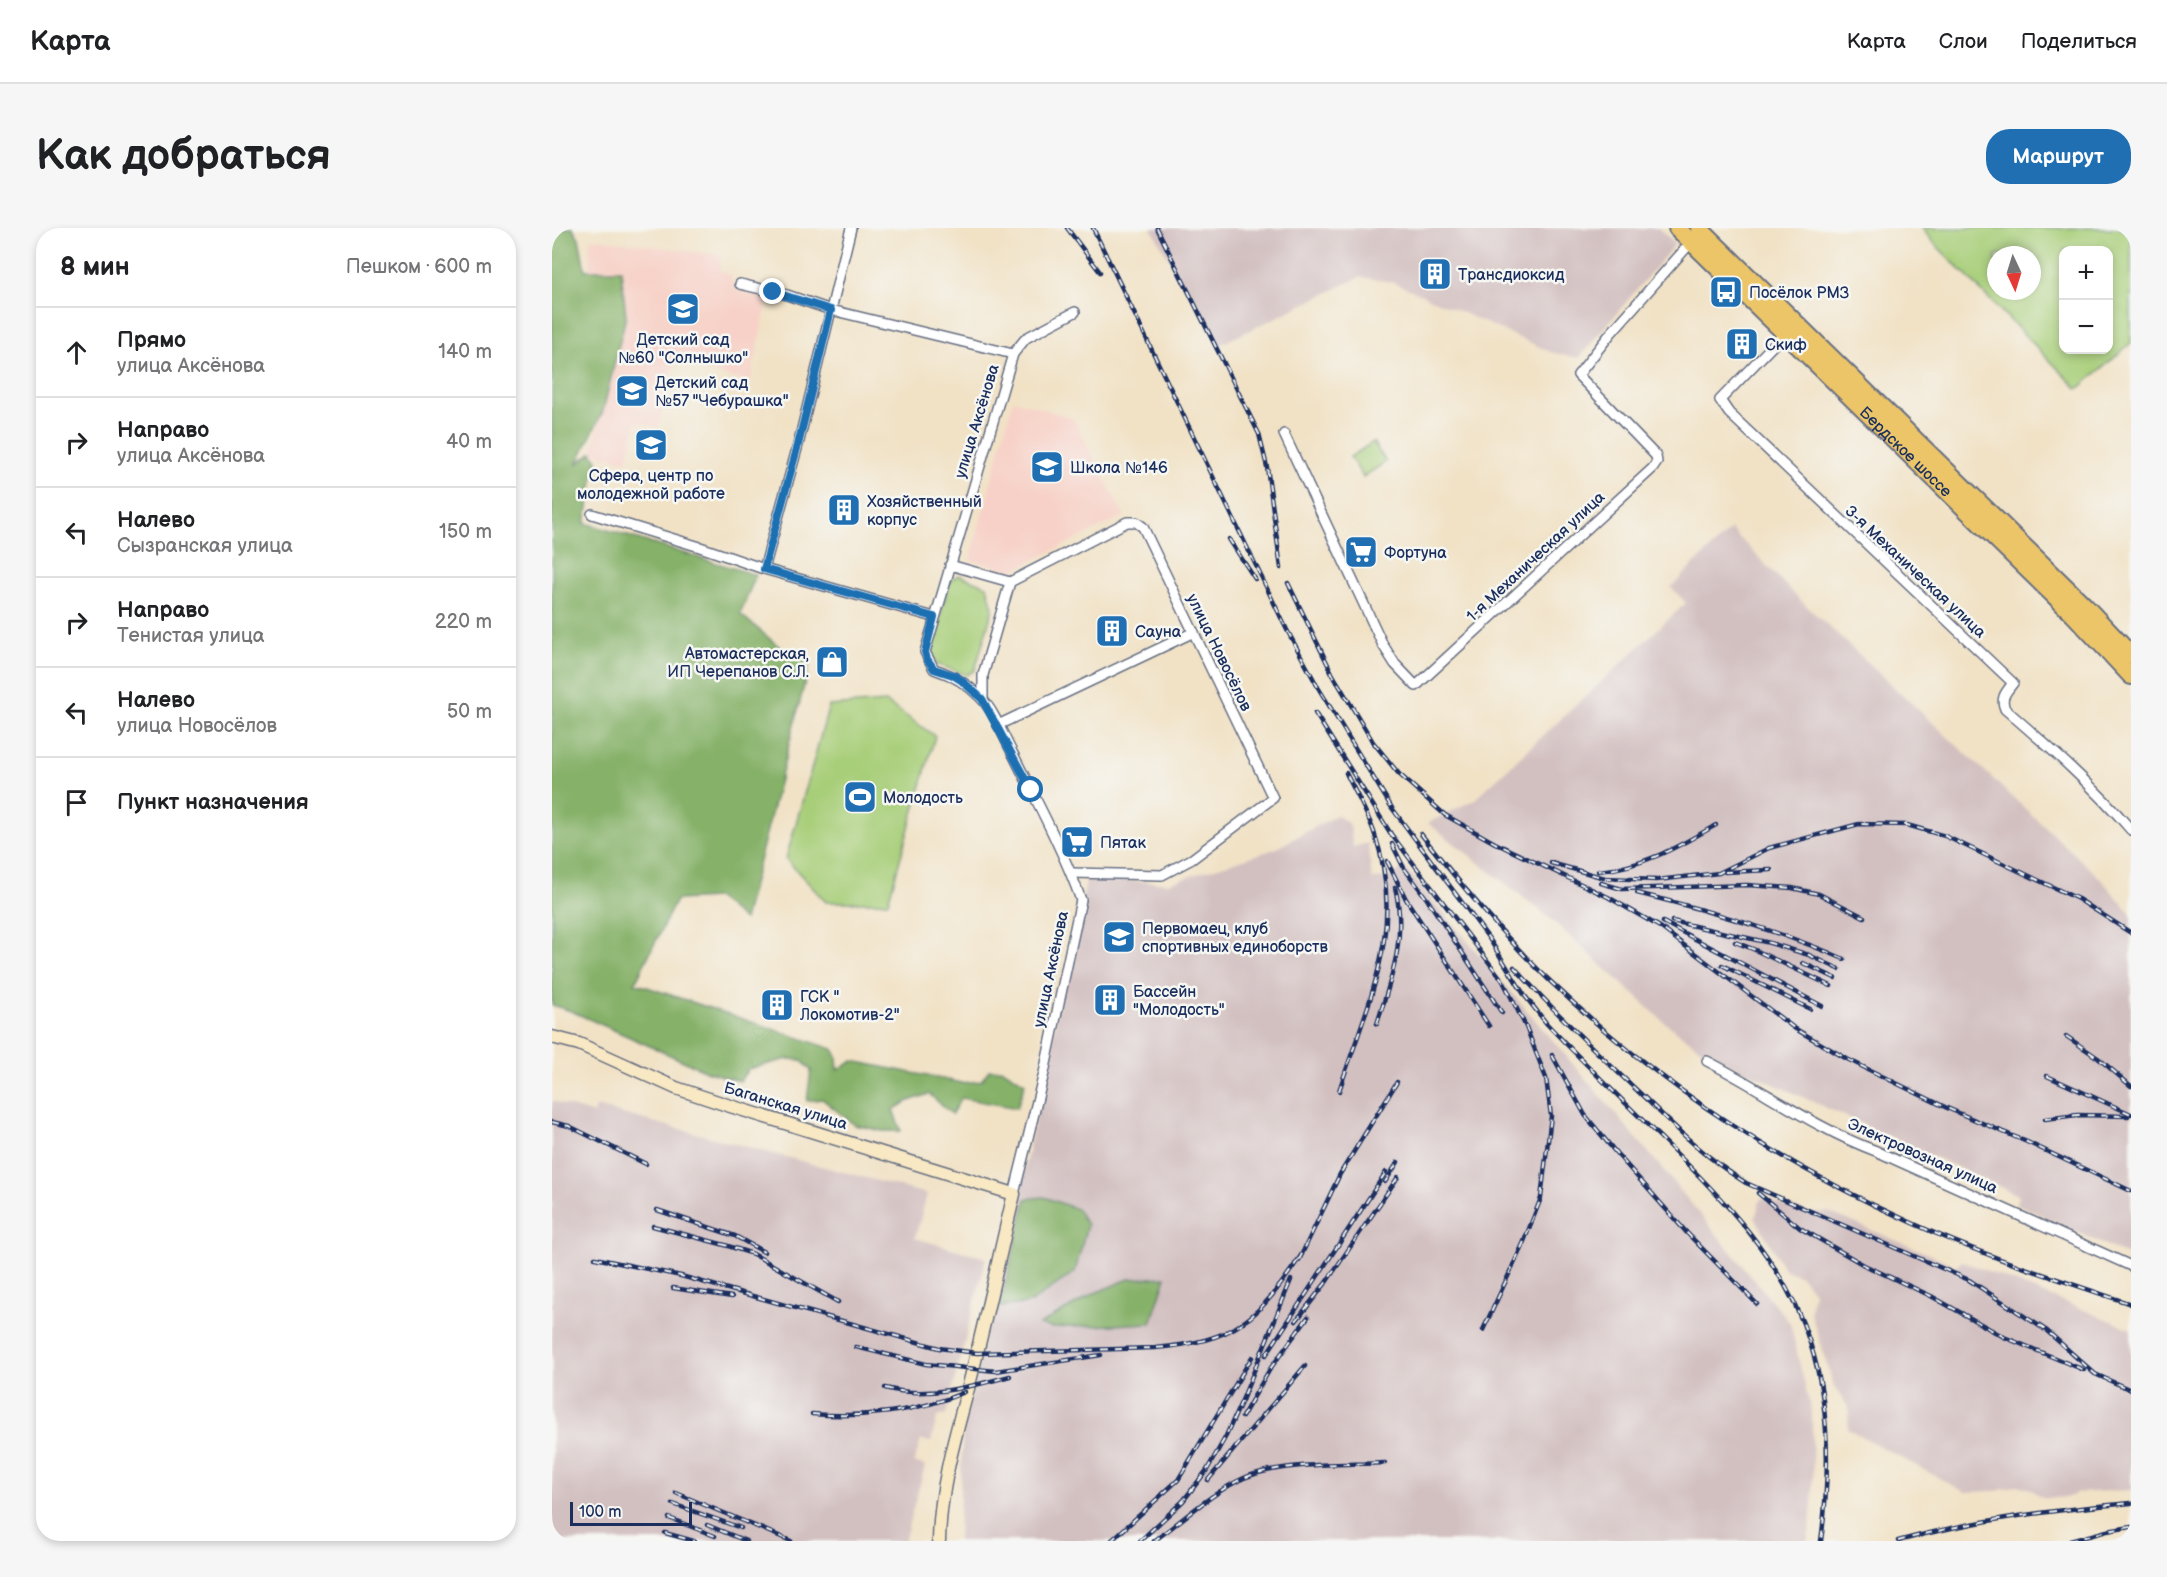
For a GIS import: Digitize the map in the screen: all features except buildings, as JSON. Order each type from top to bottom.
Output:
[{"type":"highway","name":"Бердское шоссе","points":[[1677,228],[1698,234],[2085,606],[2131,655]]},
{"type":"highway","name":"Бердское шоссе","points":[[1698,234],[1784,333],[2073,614],[2131,676]]},
{"type":"street","points":[[764,569],[798,445],[851,228]]},
{"type":"street","name":"1-я Механическая улица","points":[[1284,434],[1383,645],[1395,664],[1416,686],[1657,462],[1656,456],[1578,375],[1611,333],[1698,234]]},
{"type":"street","points":[[740,284],[787,295],[831,310],[1013,354]]},
{"type":"street","name":"улица Аксёнова","points":[[939,1541],[940,1514],[950,1454],[977,1353],[1044,1073],[1082,900],[1072,873],[998,725],[982,699],[953,675],[934,669],[925,652],[1013,354],[1026,338],[1075,312]]},
{"type":"street","name":"3-я Механическая улица","points":[[1784,333],[1720,400],[1729,413],[2013,683],[2003,697],[2002,703],[2005,709],[2040,739],[2131,830]]},
{"type":"street","points":[[592,514],[764,569],[934,617]]},
{"type":"street","name":"улица Новосёлов","points":[[1010,582],[1127,522],[1136,522],[1143,527],[1273,798],[1192,859],[1162,875],[1072,873]]},
{"type":"street","points":[[950,565],[1010,582],[983,675],[982,699]]},
{"type":"street","points":[[998,725],[1194,632]]},
{"type":"street","name":"Баганская улица","points":[[552,1037],[579,1044],[676,1088],[1014,1194]]},
{"type":"street","name":"Электровозная улица","points":[[1707,1061],[1848,1140],[1887,1155],[2131,1266]]},
{"type":"shaded area","points":[[1151,228],[1659,228],[1675,244],[1579,358],[1553,353],[1393,282],[1360,277],[1219,345]]},
{"type":"shaded area","name":"Детский сад №60 \"Солнышко\"","points":[[590,238],[720,255],[720,271],[731,275],[735,290],[768,300],[750,382],[675,363],[658,427],[636,423],[627,462],[592,452],[600,421],[590,418],[588,298]]},
{"type":"shaded area","name":"Школа №146","points":[[1013,400],[1073,418],[1124,516],[1011,571],[970,560]]},
{"type":"shaded area","points":[[1731,529],[1799,599],[2102,880],[2131,914],[2131,1257],[2017,1204],[2018,1195],[1708,1054],[1664,1022],[1552,920],[1428,823],[1474,800],[1686,603],[1671,587]]},
{"type":"shaded area","points":[[1337,815],[1350,825],[1353,847],[1368,843],[1372,879],[1389,878],[1404,867],[1655,1160],[1790,1323],[1812,1415],[1813,1489],[1807,1541],[958,1541],[963,1425],[1016,1209],[1087,877],[1168,883],[1275,849]]},
{"type":"shaded area","points":[[552,1101],[594,1114],[596,1107],[927,1194],[915,1238],[986,1258],[946,1414],[937,1417],[931,1442],[921,1440],[914,1462],[925,1466],[904,1541],[552,1541]]},
{"type":"shaded area","points":[[1761,1198],[1812,1214],[1828,1212],[1957,1266],[1962,1261],[2131,1329],[2131,1490],[2076,1493],[2072,1496],[2058,1498],[2042,1497],[2018,1485],[1997,1491],[1965,1492],[1848,1429],[1849,1408],[1834,1386],[1810,1311],[1814,1292],[1801,1276],[1785,1270],[1755,1218]]},
{"type":"green space","points":[[552,228],[573,228],[579,238],[585,270],[621,270],[626,316],[603,411],[577,464],[592,452],[597,461],[585,523],[756,575],[740,614],[787,653],[810,662],[744,920],[717,898],[676,900],[635,983],[833,1049],[837,1057],[838,1070],[853,1061],[962,1083],[981,1081],[989,1070],[1003,1069],[1025,1083],[1017,1108],[961,1098],[952,1114],[929,1094],[906,1102],[893,1110],[901,1131],[882,1131],[855,1125],[822,1099],[807,1101],[811,1070],[801,1060],[788,1059],[748,1069],[740,1081],[708,1072],[571,1011],[552,1005]]},
{"type":"green space","points":[[1922,228],[2131,228],[2131,343],[2078,389],[1990,300],[2041,300],[2041,246],[1987,246],[1987,297]]},
{"type":"green space","points":[[1373,442],[1386,462],[1363,477],[1350,457]]},
{"type":"green space","points":[[959,575],[987,586],[993,608],[975,670],[967,675],[936,664],[931,650],[950,580]]},
{"type":"green space","name":"Молодость","points":[[886,702],[935,736],[888,902],[826,902],[786,859],[829,706]]},
{"type":"green space","points":[[1044,1197],[1077,1209],[1087,1225],[1075,1272],[1030,1303],[1000,1307],[1026,1199]]},
{"type":"green space","points":[[1166,1277],[1151,1323],[1052,1328],[1039,1325],[1095,1293],[1129,1279]]},
{"type":"railway","points":[[1067,228],[1100,272]]},
{"type":"railway","points":[[1093,228],[1287,630],[1319,689],[1392,808],[1490,940],[1525,996],[1547,1024],[1729,1208],[1768,1258],[1784,1285],[1799,1313],[1810,1343],[1822,1392],[1827,1466],[1821,1541]]},
{"type":"railway","points":[[1157,228],[1259,434],[1267,467],[1281,568]]},
{"type":"railway","points":[[1229,539],[1255,579]]},
{"type":"railway","points":[[1288,583],[1333,675],[1373,742],[1399,774],[1445,815],[1495,843],[1608,897],[1660,927],[1794,1028],[1847,1059],[1947,1108],[2027,1142],[2131,1191]]},
{"type":"railway","points":[[1315,713],[1391,834],[1503,981],[1526,1027],[1546,1078],[1551,1116],[1541,1198],[1523,1244],[1483,1330]]},
{"type":"railway","points":[[1339,1091],[1372,995],[1385,932],[1387,900],[1383,866],[1374,832],[1346,773]]},
{"type":"railway","points":[[1551,863],[1605,878],[1657,880],[1719,873],[1769,848],[1859,824],[1907,825],[1945,836],[2078,899],[2131,933]]},
{"type":"railway","points":[[1598,871],[1645,861],[1716,825]]},
{"type":"railway","points":[[1421,834],[1483,910],[1550,981],[1632,1053],[1720,1117],[1813,1173],[1910,1222],[1992,1256],[2131,1304]]},
{"type":"railway","points":[[1392,844],[1404,868],[1502,1013]]},
{"type":"railway","points":[[1387,861],[1406,899],[1489,1026]]},
{"type":"railway","points":[[1725,872],[1771,870]]},
{"type":"railway","points":[[1601,883],[1622,889],[1747,885],[1792,888],[1819,894],[1864,917]]},
{"type":"railway","points":[[1377,1024],[1399,940],[1395,887]]},
{"type":"railway","points":[[1637,893],[1742,922],[1844,959]]},
{"type":"railway","points":[[1672,921],[1770,943],[1809,955],[1839,969]]},
{"type":"railway","points":[[1663,922],[1822,1006]]},
{"type":"railway","points":[[1735,942],[1831,986]]},
{"type":"railway","points":[[1803,963],[1835,978]]},
{"type":"railway","points":[[1722,965],[1810,1009]]},
{"type":"railway","points":[[1514,967],[1668,1121],[1705,1154],[1732,1174],[1746,1183],[1969,1280],[2047,1331],[2095,1374],[2131,1390]]},
{"type":"railway","points":[[2066,1036],[2098,1058],[2131,1086]]},
{"type":"railway","points":[[1552,1055],[1585,1115],[1617,1154],[1687,1233],[1757,1304]]},
{"type":"railway","points":[[2047,1076],[2131,1114]]},
{"type":"railway","points":[[1299,1260],[1340,1174],[1397,1082]]},
{"type":"railway","points":[[2045,1119],[2077,1115],[2128,1116]]},
{"type":"railway","points":[[552,1122],[569,1126],[646,1164]]},
{"type":"railway","points":[[1385,1182],[1398,1162]]},
{"type":"railway","points":[[1266,1355],[1386,1172]]},
{"type":"railway","points":[[1296,1321],[1325,1284],[1398,1177]]},
{"type":"railway","points":[[1758,1193],[1800,1228],[1864,1265],[1931,1296],[2004,1337],[2084,1370]]},
{"type":"railway","points":[[657,1210],[735,1236],[764,1252]]},
{"type":"railway","points":[[653,1226],[753,1254],[838,1302]]},
{"type":"railway","points":[[595,1258],[681,1276],[939,1348],[977,1353],[1155,1348],[1206,1340],[1226,1333],[1258,1311],[1272,1296],[1302,1254]]},
{"type":"railway","points":[[1140,1541],[1183,1501],[1207,1470],[1243,1398],[1291,1280]]},
{"type":"railway","points":[[673,1288],[732,1297]]},
{"type":"railway","points":[[1242,1417],[1270,1369],[1308,1317]]},
{"type":"railway","points":[[856,1347],[926,1364],[996,1371],[1101,1355]]},
{"type":"railway","points":[[1111,1541],[1178,1480],[1252,1357]]},
{"type":"railway","points":[[1208,1480],[1305,1366]]},
{"type":"railway","points":[[885,1388],[932,1392],[964,1388],[1010,1376]]},
{"type":"railway","points":[[812,1414],[850,1415],[890,1412],[947,1399],[965,1392]]},
{"type":"railway","points":[[1154,1541],[1220,1491],[1244,1478],[1275,1469],[1313,1465],[1385,1463]]},
{"type":"railway","points":[[676,1493],[791,1541]]},
{"type":"railway","points":[[1898,1541],[1956,1527],[2014,1517],[2131,1503]]},
{"type":"railway","points":[[673,1504],[741,1528]]},
{"type":"railway","points":[[669,1518],[715,1536]]},
{"type":"railway","points":[[707,1525],[746,1541]]},
{"type":"railway","points":[[2070,1541],[2131,1527]]},
{"type":"railway","points":[[665,1533],[694,1541]]},
{"type":"place","name":"Трансдиоксид","points":[[1435,274]]},
{"type":"place","name":"Посёлок РМЗ","points":[[1726,292]]},
{"type":"place","name":"Детский сад №60 \"Солнышко\"","points":[[683,309]]},
{"type":"place","name":"Скиф","points":[[1742,344]]},
{"type":"place","name":"Детский сад №57 \"Чебурашка\"","points":[[632,391]]},
{"type":"place","name":"Сфера, центр по молодежной работе","points":[[651,445]]},
{"type":"place","name":"Школа №146","points":[[1047,467]]},
{"type":"place","name":"Хозяйственный корпус","points":[[844,510]]},
{"type":"place","name":"Фортуна","points":[[1361,552]]},
{"type":"place","name":"Сауна","points":[[1112,631]]},
{"type":"place","name":"Автомастерская, ИП Черепанов С.Л.","points":[[832,662]]},
{"type":"place","name":"Молодость","points":[[860,797]]},
{"type":"place","name":"Пятак","points":[[1077,842]]},
{"type":"place","name":"Первомаец, клуб спортивных единоборств","points":[[1119,937]]},
{"type":"place","name":"Бассейн \"Молодость\"","points":[[1110,1000]]},
{"type":"place","name":"ГСК \" Локомотив-2\"","points":[[777,1005]]},
{"type":"route","points":[[773,292],[831,310],[798,445],[764,569],[934,617],[925,652],[927,659],[934,669],[961,680],[982,699],[1031,790]]}]
